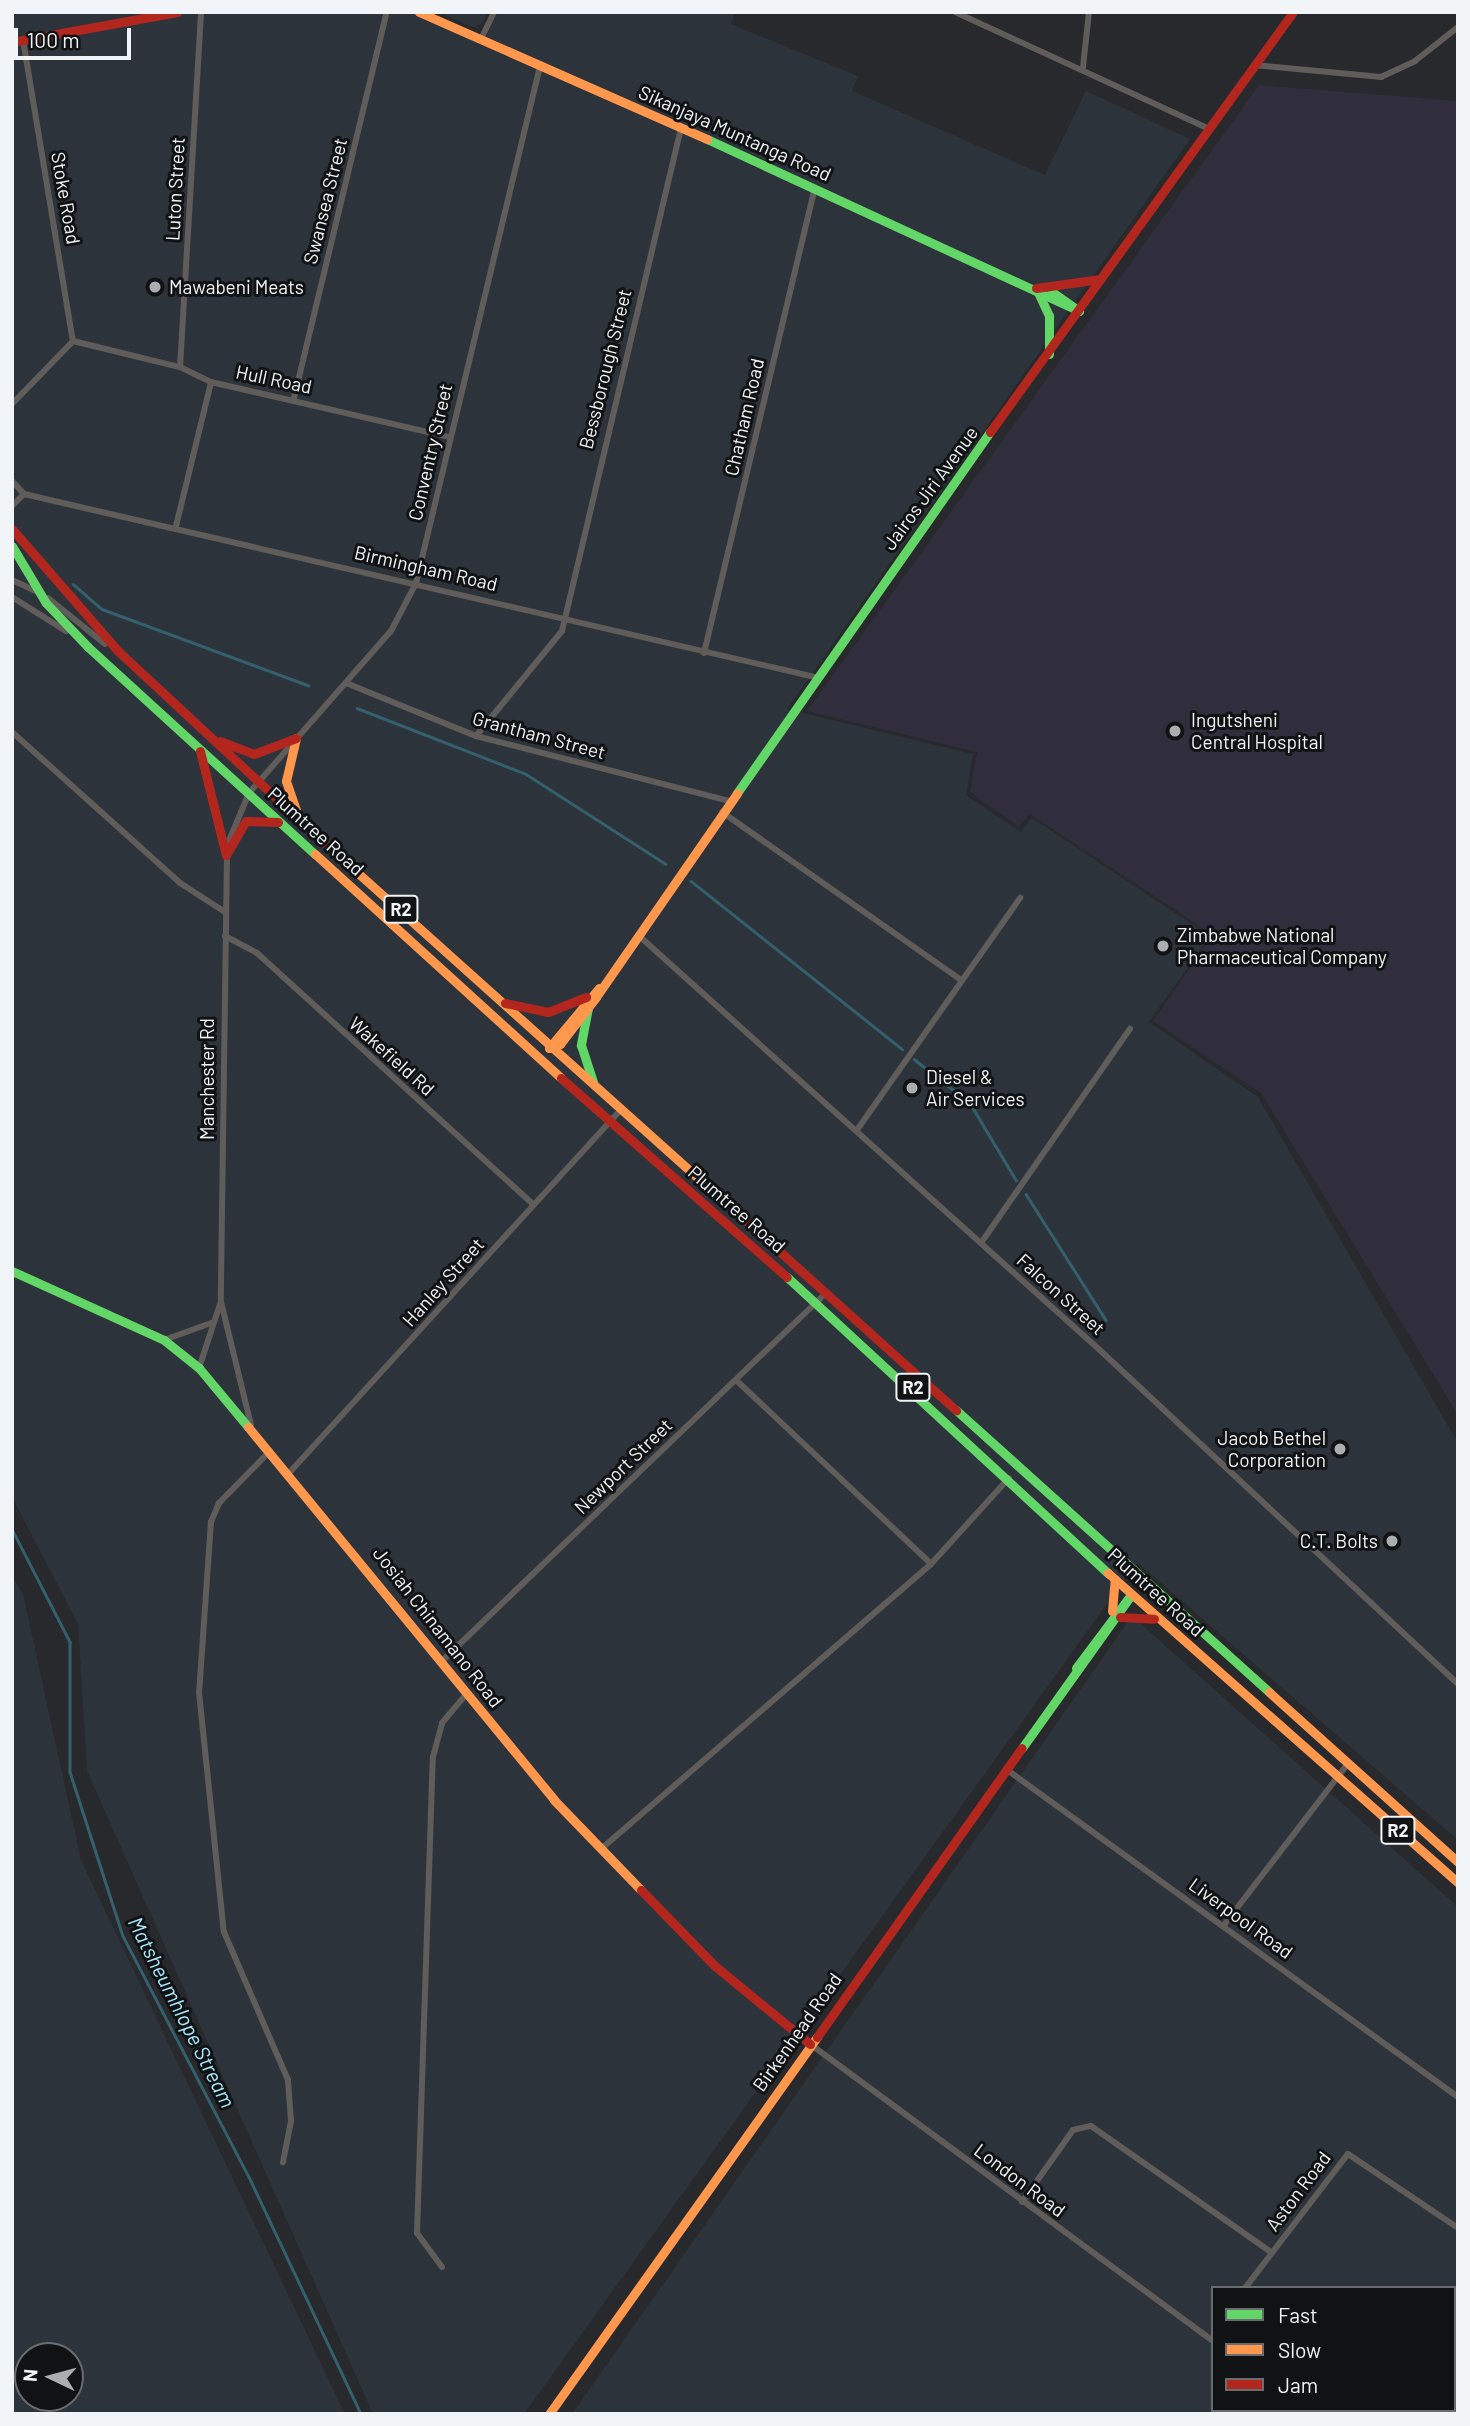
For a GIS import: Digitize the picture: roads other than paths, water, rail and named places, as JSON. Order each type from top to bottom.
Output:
[{"type":"main road","points":[[17,41],[177,12]]},
{"type":"main road","name":"Sikanjaya Muntanga Road","points":[[419,12],[1036,288],[1079,311]]},
{"type":"main road","name":"Jairos Jiri Avenue","points":[[599,988],[1293,12]]},
{"type":"main road","points":[[1049,356],[1049,316],[1036,288],[1078,287],[1105,276]]},
{"type":"main road","name":"Plumtree Road","points":[[12,529],[118,651],[300,822],[548,1048],[826,1293],[1346,1766],[1458,1863]]},
{"type":"main road","name":"Plumtree Road","points":[[12,546],[39,593],[88,647],[556,1075],[817,1301],[1131,1595],[1458,1883]]},
{"type":"main road","points":[[213,738],[254,754],[296,738]]},
{"type":"main road","points":[[296,738],[286,781],[300,822]]},
{"type":"main road","points":[[198,746],[215,790],[226,855]]},
{"type":"main road","points":[[226,855],[246,821],[279,822]]},
{"type":"main road","points":[[498,1000],[548,1012],[586,997],[599,988]]},
{"type":"main road","points":[[598,1092],[581,1045],[588,1009],[599,988]]},
{"type":"main road","points":[[548,1048],[586,997]]},
{"type":"main road","points":[[548,1048],[588,1009]]},
{"type":"main road","points":[[523,1043],[548,1048]]},
{"type":"main road","points":[[548,1048],[556,1075]]},
{"type":"main road","name":"Josiah Chinamano Road","points":[[12,1272],[164,1340],[199,1368],[251,1425],[467,1693],[600,1850],[715,1966],[810,2043]]},
{"type":"main road","points":[[1123,1563],[1131,1595],[1161,1597]]},
{"type":"main road","points":[[1115,1579],[1116,1614],[1161,1622]]},
{"type":"main road","name":"Birkenhead Road","points":[[549,2414],[1004,1768],[1131,1595]]},
{"type":"street","name":"Luton Street","points":[[180,367],[201,12]]},
{"type":"street","name":"Swansea Street","points":[[294,398],[387,12]]},
{"type":"street","points":[[481,39],[494,12]]},
{"type":"street","points":[[1083,67],[1089,12]]},
{"type":"street","points":[[957,13],[1083,67],[1209,129]]},
{"type":"street","points":[[1254,65],[1388,76],[1458,27]]},
{"type":"street","name":"Stoke Road","points":[[17,41],[73,341]]},
{"type":"street","name":"Conventry Street","points":[[226,855],[233,822],[249,793],[391,631],[416,583],[540,66]]},
{"type":"street","name":"Bessborough Street","points":[[476,736],[555,642],[566,618],[681,128]]},
{"type":"street","name":"Chatham Road","points":[[704,653],[815,188]]},
{"type":"street","name":"Hull Road","points":[[73,341],[93,349],[180,367],[211,382],[294,398],[450,437]]},
{"type":"street","points":[[12,404],[73,341]]},
{"type":"street","points":[[176,526],[211,382]]},
{"type":"street","points":[[12,481],[24,494],[12,506]]},
{"type":"street","name":"Birmingham Road","points":[[24,494],[176,526],[704,653],[820,678]]},
{"type":"street","points":[[12,580],[39,593],[118,651]]},
{"type":"street","points":[[12,597],[88,647]]},
{"type":"street","name":"Grantham Street","points":[[346,683],[476,736],[730,801]]},
{"type":"street","points":[[12,732],[180,883],[225,912]]},
{"type":"street","points":[[722,813],[961,980]]},
{"type":"street","name":"Manchester Rd","points":[[220,1302],[226,855]]},
{"type":"street","points":[[857,1130],[1020,898]]},
{"type":"street","name":"Falcon Street","points":[[636,934],[981,1243],[1458,1684]]},
{"type":"street","name":"Wakefield Rd","points":[[225,936],[257,953],[534,1205]]},
{"type":"street","points":[[981,1243],[1130,1029]]},
{"type":"street","name":"Hanley Street","points":[[289,1473],[619,1111]]},
{"type":"street","name":"Newport Street","points":[[442,1661],[826,1293]]},
{"type":"street","points":[[199,1368],[220,1302]]},
{"type":"street","points":[[220,1302],[251,1425]]},
{"type":"street","points":[[164,1340],[215,1322]]},
{"type":"street","points":[[736,1380],[931,1564]]},
{"type":"street","points":[[270,1451],[219,1503],[211,1522],[199,1692],[224,1932],[288,2080],[290,2121],[283,2162]]},
{"type":"street","points":[[600,1850],[931,1564],[1018,1469]]},
{"type":"street","points":[[442,2267],[417,2232],[433,1757],[442,1723],[467,1693]]},
{"type":"street","points":[[1224,1925],[1346,1766]]},
{"type":"street","name":"Liverpool Road","points":[[1004,1768],[1458,2097]]},
{"type":"street","name":"London Road","points":[[810,2043],[1022,2202],[1211,2337]]},
{"type":"street","points":[[1022,2202],[1073,2130],[1091,2126],[1271,2252]]},
{"type":"street","name":"Aston Road","points":[[1246,2286],[1350,2154],[1458,2228]]},
{"type":"waterway","points":[[73,584],[102,609],[308,685]]},
{"type":"waterway","points":[[357,708],[526,774],[666,864]]},
{"type":"waterway","points":[[691,881],[902,1049]]},
{"type":"waterway","points":[[914,1059],[970,1103],[1016,1180]]},
{"type":"waterway","points":[[1026,1194],[1106,1320]]},
{"type":"waterway","name":"Matsheumhlope Stream","points":[[12,1529],[70,1642],[70,1772],[123,1936],[251,2181],[361,2414]]},
{"type":"place","name":"Mawabeni Meats","points":[[155,287]]},
{"type":"place","name":"Ingutsheni Central Hospital","points":[[1175,731]]},
{"type":"place","name":"Zimbabwe National Pharmaceutical Company","points":[[1163,946]]},
{"type":"place","name":"Diesel & Air Services","points":[[912,1088]]},
{"type":"place","name":"Jacob Bethel Corporation","points":[[1340,1449]]},
{"type":"place","name":"C.T. Bolts","points":[[1392,1541]]}]
